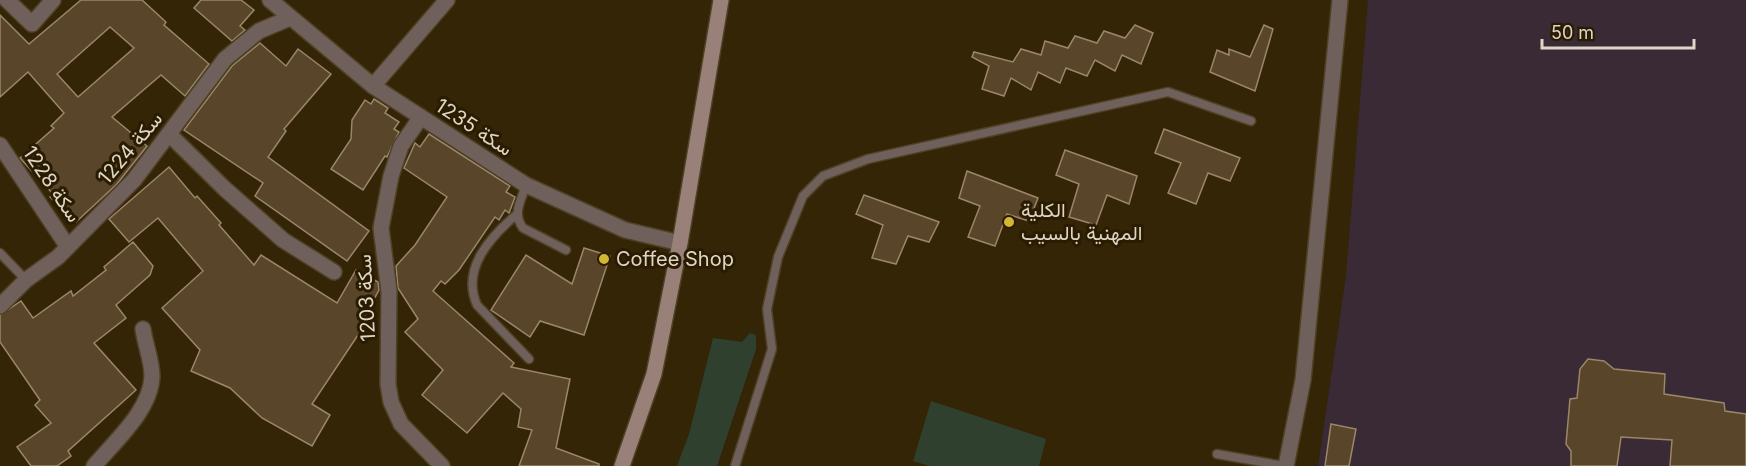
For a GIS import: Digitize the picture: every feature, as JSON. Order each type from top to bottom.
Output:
[{"type":"main road","points":[[622,466],[654,374],[680,243],[721,0]]},
{"type":"street","points":[[7,0],[32,24],[53,0]]},
{"type":"street","name":"سكة 1235","points":[[270,0],[373,86],[526,185],[625,230],[680,243]]},
{"type":"street","points":[[373,86],[447,0]]},
{"type":"street","points":[[1285,466],[1303,380],[1340,0]]},
{"type":"street","name":"سكة 1224","points":[[0,306],[26,280],[58,257],[134,180],[225,59],[259,31],[290,18]]},
{"type":"street","name":"سكة 1203","points":[[421,117],[401,146],[391,176],[381,228],[389,291],[388,384],[391,402],[401,424],[444,466]]},
{"type":"street","points":[[170,135],[225,189],[283,240],[334,272]]},
{"type":"street","name":"سكة 1228","points":[[0,145],[68,247]]},
{"type":"street","points":[[94,466],[131,423],[147,398],[152,376],[143,329]]},
{"type":"lane","points":[[735,466],[772,349],[767,309],[778,257],[803,196],[823,176],[868,159],[1168,92],[1251,121]]},
{"type":"lane","points":[[526,185],[516,215],[493,235],[480,254],[472,287],[477,305],[530,359]]},
{"type":"lane","points":[[516,215],[523,228],[566,250]]},
{"type":"lane","points":[[0,253],[26,280]]},
{"type":"lane","points":[[1217,454],[1285,466]]},
{"type":"shaded area","points":[[1368,0],[1746,0],[1746,466],[1318,466],[1346,276]]},
{"type":"green space","points":[[750,333],[756,335],[756,349],[717,466],[677,466],[689,434],[713,338],[742,342]]},
{"type":"green space","points":[[931,401],[1046,439],[1039,466],[929,466],[913,461]]},
{"type":"building","points":[[81,0],[142,0],[166,22],[164,25],[209,64],[185,96],[161,75],[112,117],[147,146],[117,184],[76,222],[50,197],[53,194],[20,158],[54,128],[51,126],[64,113],[28,72],[0,97],[0,15],[29,44]],"holes":[[[110,27],[134,48],[78,97],[57,74]]]},
{"type":"building","points":[[201,0],[241,0],[254,10],[240,26],[245,30],[232,41],[194,8]]},
{"type":"building","points":[[1135,25],[1153,33],[1141,64],[1122,55],[1115,71],[1095,60],[1087,76],[1066,68],[1060,83],[1038,72],[1031,90],[1011,78],[1004,96],[982,89],[989,66],[972,57],[974,52],[1013,62],[1021,49],[1041,55],[1045,41],[1068,48],[1075,36],[1097,43],[1104,31],[1125,38]]},
{"type":"building","points":[[1264,25],[1273,29],[1255,91],[1210,72],[1217,50],[1229,55],[1229,49],[1250,57]]},
{"type":"building","points":[[260,43],[286,66],[298,49],[331,74],[284,129],[286,131],[268,157],[369,231],[347,261],[255,196],[263,183],[184,130],[232,66]]},
{"type":"building","points":[[374,99],[388,108],[385,113],[399,122],[394,129],[399,132],[387,157],[385,156],[363,190],[331,169],[351,139],[352,120],[365,100],[371,104]]},
{"type":"building","points":[[1164,129],[1240,158],[1230,181],[1208,173],[1196,204],[1168,193],[1181,163],[1155,153]]},
{"type":"building","points":[[429,134],[510,186],[506,192],[515,197],[509,213],[505,210],[499,220],[495,217],[459,270],[445,284],[441,281],[433,291],[514,363],[511,367],[570,379],[556,448],[599,464],[599,466],[519,466],[532,430],[518,427],[521,409],[503,393],[467,433],[422,395],[443,370],[405,332],[418,319],[398,288],[396,266],[415,245],[447,197],[404,168],[415,143],[420,147]]},
{"type":"building","points":[[1065,150],[1137,176],[1129,204],[1107,195],[1096,225],[1069,217],[1079,184],[1056,175]]},
{"type":"building","points":[[169,167],[195,198],[197,196],[221,223],[219,225],[254,265],[261,255],[337,303],[356,270],[378,282],[379,290],[362,321],[366,323],[312,404],[330,415],[312,446],[262,418],[230,388],[191,371],[200,350],[162,308],[203,271],[158,218],[129,242],[109,219]]},
{"type":"building","points":[[967,171],[1038,198],[1029,221],[1007,214],[995,246],[968,237],[980,206],[959,198]]},
{"type":"building","points":[[864,195],[939,222],[929,242],[908,236],[896,264],[872,258],[883,225],[856,214]]},
{"type":"building","points":[[133,242],[153,266],[150,275],[116,305],[126,318],[94,343],[136,390],[68,451],[71,456],[57,466],[31,466],[17,447],[51,423],[35,405],[40,400],[0,342],[0,315],[21,301],[33,318],[71,291],[73,296],[106,270],[104,267]]},
{"type":"building","points":[[584,248],[610,256],[584,335],[540,321],[530,337],[491,310],[526,255],[572,284]]},
{"type":"building","points":[[1588,359],[1604,361],[1614,369],[1665,374],[1664,394],[1724,403],[1725,411],[1746,414],[1746,466],[1670,466],[1672,440],[1621,437],[1617,466],[1571,466],[1571,451],[1566,444],[1570,399],[1577,398],[1580,369]]},
{"type":"building","points":[[1331,424],[1356,429],[1349,466],[1325,466]]},
{"type":"place","name":"الكلية المهنية بالسيب","points":[[1009,222]]},
{"type":"place","name":"Coffee Shop","points":[[604,259]]}]
